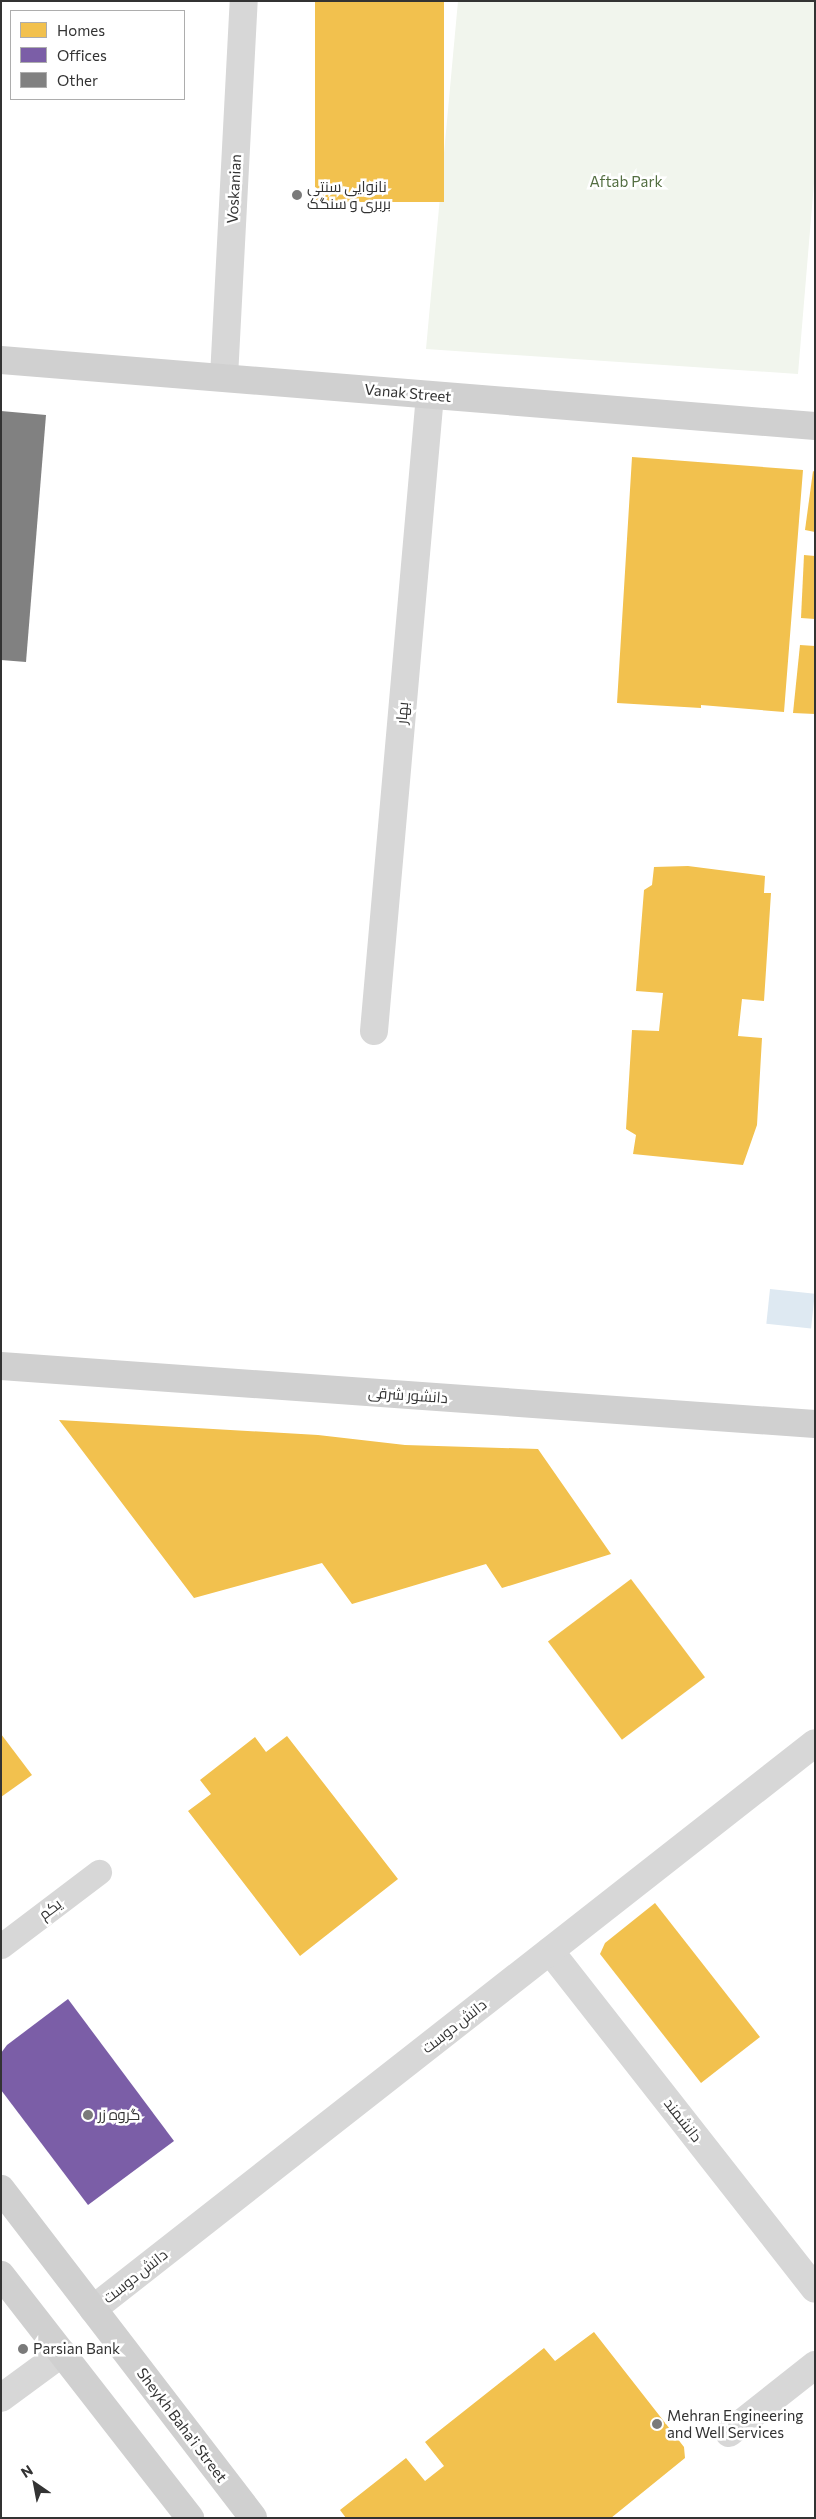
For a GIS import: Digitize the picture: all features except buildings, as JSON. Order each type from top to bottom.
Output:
[{"type":"main road","name":"Vanak Street","points":[[1,360],[815,426]]},
{"type":"main road","name":"دانشور شرقی","points":[[1,1366],[815,1424]]},
{"type":"main road","name":"Sheykh Baha'i Street","points":[[1,2189],[253,2518]]},
{"type":"main road","points":[[1,2275],[190,2518]]},
{"type":"street","name":"Voskanian","points":[[224,377],[244,1]]},
{"type":"street","name":"بهار","points":[[374,1031],[430,396]]},
{"type":"street","name":"دانش دوست","points":[[93,2309],[815,1743]]},
{"type":"street","name":"دانشمند","points":[[550,1951],[815,2289]]},
{"type":"street","points":[[1,2398],[62,2353]]},
{"type":"street","points":[[729,2433],[815,2365]]},
{"type":"lane","name":"یکم","points":[[1,1946],[99,1872]]},
{"type":"green space","name":"Aftab Park","points":[[458,1],[815,1],[815,171],[798,374],[426,349]]},
{"type":"shaded area","points":[[770,1289],[815,1294],[811,1329],[766,1324]]},
{"type":"place","name":"نانوایی سنتی بربری و سنگک","points":[[297,195]]},
{"type":"place","name":"گروه زر","points":[[88,2115]]},
{"type":"place","name":"Parsian Bank","points":[[23,2349]]},
{"type":"place","name":"Mehran Engineering and Well Services","points":[[657,2424]]}]
